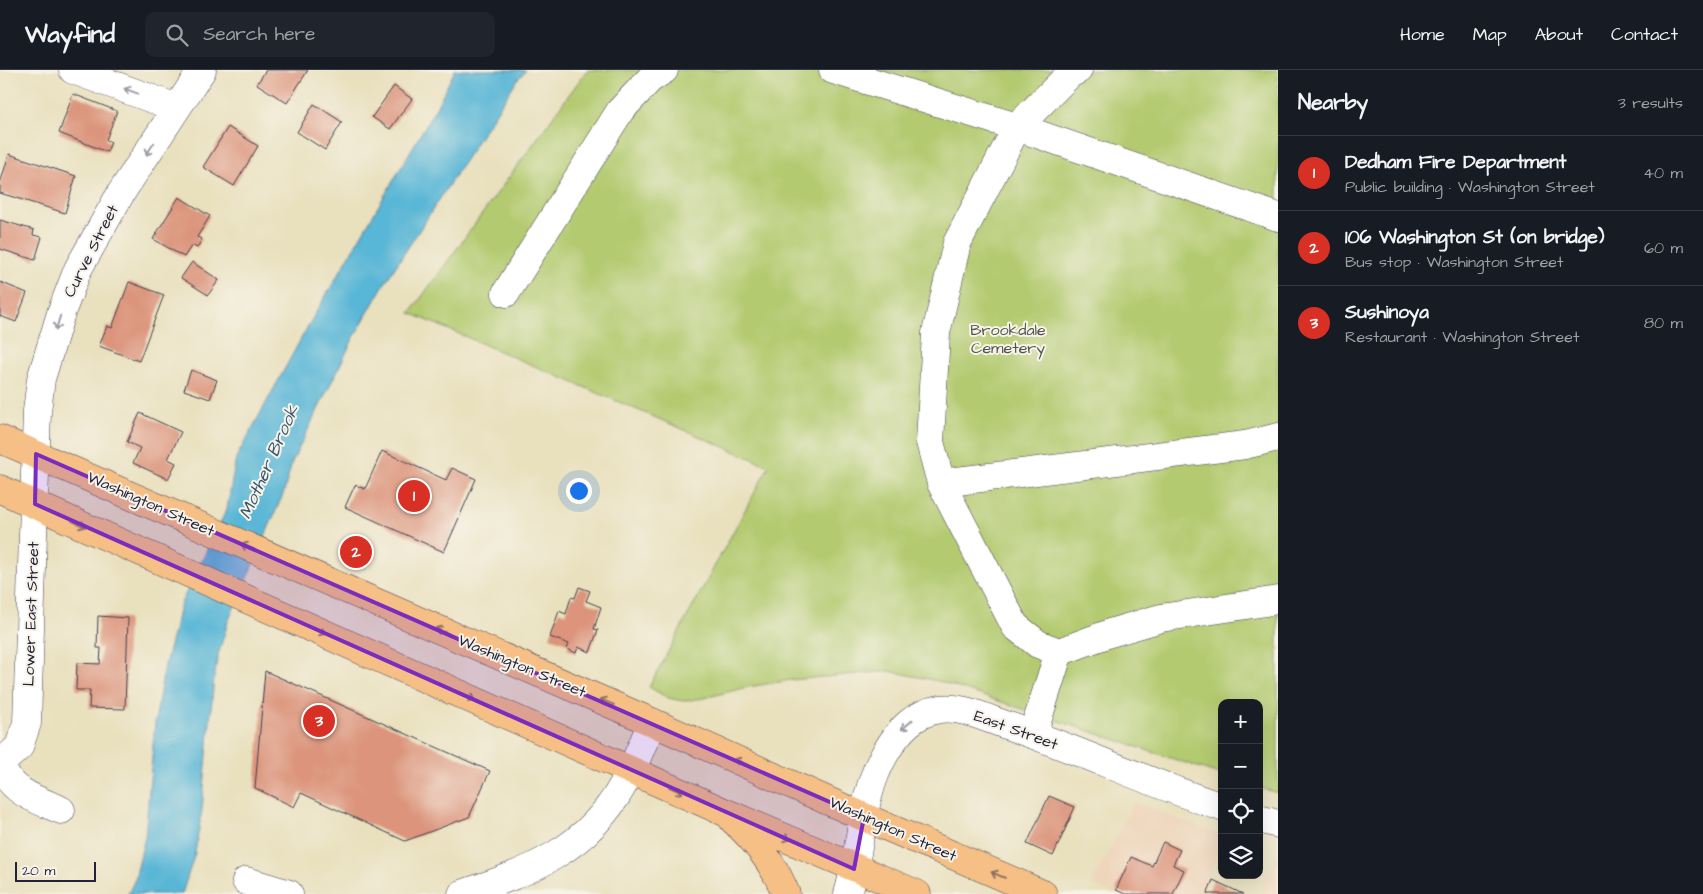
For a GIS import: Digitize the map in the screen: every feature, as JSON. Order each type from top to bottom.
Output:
[{"type":"main road","name":"Washington Street","points":[[0,439],[1043,894]]},
{"type":"main road","points":[[0,489],[722,811],[851,881],[917,894]]},
{"type":"main road","points":[[722,811],[745,832],[768,859],[786,894]]},
{"type":"street","points":[[73,70],[176,108]]},
{"type":"street","name":"Curve Street","points":[[36,454],[37,411],[41,379],[69,291],[82,262],[105,220],[202,70]]},
{"type":"street","points":[[506,293],[620,111],[650,80],[664,70]]},
{"type":"street","points":[[833,70],[1017,127],[1278,217]]},
{"type":"street","points":[[1078,70],[1070,74],[1017,127],[957,243],[936,333],[930,442],[941,483],[1015,626],[1038,644],[1060,652],[1110,633],[1160,618],[1278,600]]},
{"type":"street","points":[[941,483],[1245,446],[1278,437]]},
{"type":"street","name":"Lower East Street","points":[[0,765],[18,747],[27,723],[36,454]]},
{"type":"street","points":[[1032,734],[1060,652]]},
{"type":"street","name":"East Street","points":[[851,881],[870,789],[884,754],[902,729],[918,716],[941,709],[958,709],[1032,734],[1218,805]]},
{"type":"street","points":[[462,894],[523,872],[558,855],[589,830],[613,801],[631,770],[652,722]]},
{"type":"street","points":[[0,765],[7,778],[22,793],[61,810]]},
{"type":"street","points":[[1263,820],[1278,824]]},
{"type":"street","points":[[246,881],[288,894]]},
{"type":"highlighted area","points":[[36,454],[864,817],[854,869],[35,504]]},
{"type":"shaded area","points":[[1134,803],[1218,834],[1218,851],[1202,894],[1115,894],[1092,884]]},
{"type":"shaded area","points":[[1277,851],[1278,894],[1260,892]]},
{"type":"green space","name":"Brookdale Cemetery","points":[[587,70],[1278,70],[1278,793],[1263,789],[1263,699],[1218,699],[1218,774],[938,681],[889,671],[791,680],[683,701],[668,698],[649,687],[769,466],[410,313]]},
{"type":"water","name":"Mother Brook","points":[[455,70],[526,70],[517,80],[383,286],[353,339],[292,462],[284,492],[228,622],[218,655],[214,678],[202,810],[195,853],[182,894],[128,894],[135,879],[145,837],[155,722],[164,669],[181,603],[227,509],[236,458],[308,326],[437,106]]},
{"type":"building","points":[[266,70],[308,70],[287,103],[257,84]]},
{"type":"building","points":[[394,86],[412,99],[390,129],[372,117]]},
{"type":"building","points":[[73,94],[117,111],[106,140],[111,142],[107,152],[59,133]]},
{"type":"building","points":[[314,104],[342,122],[325,150],[297,132]]},
{"type":"building","points":[[228,127],[258,146],[234,186],[203,167]]},
{"type":"building","points":[[9,154],[76,176],[65,213],[0,193],[0,184]]},
{"type":"building","points":[[179,197],[210,216],[197,237],[202,239],[197,248],[192,245],[184,257],[153,239]]},
{"type":"building","points":[[0,220],[34,230],[33,235],[42,237],[35,260],[0,249]]},
{"type":"building","points":[[192,262],[219,280],[208,295],[181,278]]},
{"type":"building","points":[[0,282],[27,293],[16,322],[0,316]]},
{"type":"building","points":[[129,282],[164,295],[139,361],[99,346],[107,326],[112,328]]},
{"type":"building","points":[[191,370],[217,380],[210,399],[184,390]]},
{"type":"building","points":[[140,413],[181,432],[168,459],[176,463],[168,479],[133,463],[140,448],[127,442]]},
{"type":"building","points":[[382,451],[446,480],[452,468],[476,479],[444,552],[345,507],[355,485],[365,489]]},
{"type":"building","points":[[579,587],[590,591],[586,601],[601,607],[594,629],[598,630],[590,652],[578,647],[576,653],[567,649],[569,644],[550,637],[559,611],[566,614],[571,597],[575,598]]},
{"type":"building","points":[[98,616],[128,618],[125,709],[89,708],[90,690],[76,690],[77,663],[100,664],[101,648],[97,648]]},
{"type":"building","points":[[265,671],[490,771],[469,817],[405,841],[301,793],[294,807],[255,788]]},
{"type":"building","points":[[1049,796],[1075,807],[1053,856],[1027,844]]},
{"type":"building","points":[[1163,842],[1180,850],[1173,865],[1184,870],[1173,894],[1125,894],[1116,890],[1131,857],[1152,866]]},
{"type":"building","points":[[1213,880],[1243,894],[1207,894]]},
{"type":"place","name":"Dedham Fire Department","points":[[414,496]]},
{"type":"place","name":"106 Washington St (on bridge)","points":[[356,552]]},
{"type":"place","name":"Sushinoya","points":[[319,721]]}]
